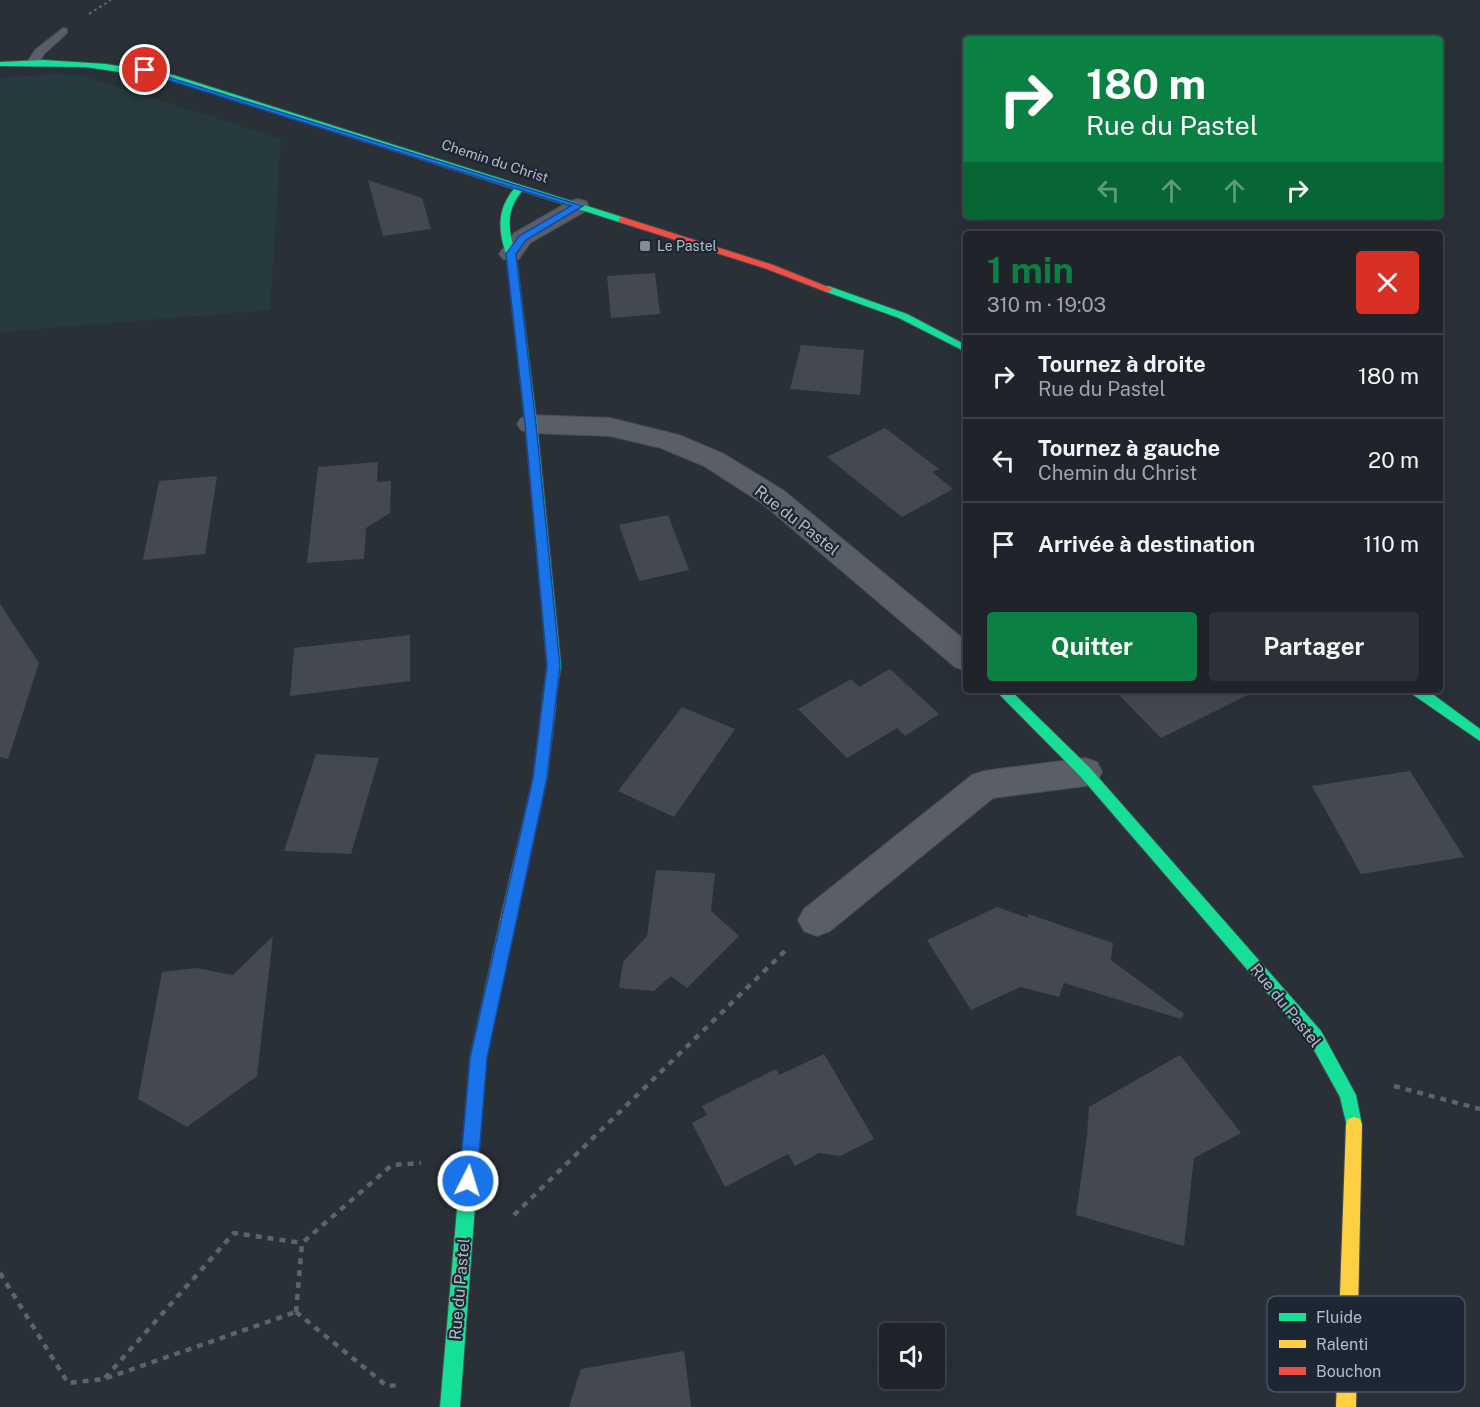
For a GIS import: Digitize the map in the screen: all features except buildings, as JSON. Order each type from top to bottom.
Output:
[{"type":"street","name":"Chemin du Christ","points":[[0,64],[34,61],[92,62],[145,70],[521,187],[853,296],[903,316],[963,347]]},
{"type":"street","name":"Rue du Pastel","points":[[450,1407],[478,1058],[540,778],[554,666],[531,424],[511,254],[502,229],[507,206],[513,194],[521,187]]},
{"type":"street","points":[[511,254],[522,238],[578,206]]},
{"type":"street","name":"Rue du Pastel","points":[[531,424],[609,427],[669,441],[714,460],[773,497],[963,656]]},
{"type":"street","name":"Rue du Pastel","points":[[1005,693],[1085,772],[1315,1036],[1348,1095],[1356,1132],[1350,1296]]},
{"type":"street","points":[[1422,693],[1480,736]]},
{"type":"street","points":[[817,920],[984,785],[1085,772]]},
{"type":"street","name":"Rue du Pastel","points":[[1346,1407],[1347,1392]]},
{"type":"lane","points":[[34,61],[39,52],[63,31]]},
{"type":"path","points":[[512,1217],[817,920]]},
{"type":"path","points":[[1348,1095],[1390,1085],[1480,1109]]},
{"type":"path","points":[[296,1312],[303,1243],[392,1165]]},
{"type":"path","points":[[104,1379],[234,1233],[303,1243]]},
{"type":"path","points":[[0,1273],[68,1383],[104,1379],[296,1312]]},
{"type":"path","points":[[296,1312],[387,1386]]},
{"type":"green space","points":[[51,74],[80,75],[281,139],[270,310],[0,332],[0,78]]},
{"type":"traffic: fast","points":[[0,64],[85,64],[170,77],[622,220]]},
{"type":"traffic: fast","points":[[521,187],[509,203],[504,227],[511,254],[531,424],[554,666],[549,705]]},
{"type":"traffic: fast","points":[[828,289],[903,316],[963,347]]},
{"type":"traffic: fast","points":[[1005,693],[1085,772],[1315,1036],[1348,1095],[1354,1125]]},
{"type":"traffic: fast","points":[[1421,693],[1480,736]]},
{"type":"traffic: fast","points":[[450,1407],[478,1058],[508,921]]},
{"type":"traffic: slow","points":[[508,921],[540,778],[549,705]]},
{"type":"traffic: slow","points":[[1349,1296],[1354,1125]]},
{"type":"traffic: slow","points":[[1346,1392],[1346,1407]]},
{"type":"traffic: jam","points":[[622,220],[770,267],[828,289]]},
{"type":"place","name":"Le Pastel","points":[[645,246]]},
{"type":"route","points":[[145,70],[196,84],[578,206],[522,238],[511,254],[531,424],[554,666],[540,778],[478,1058],[468,1181]]}]
